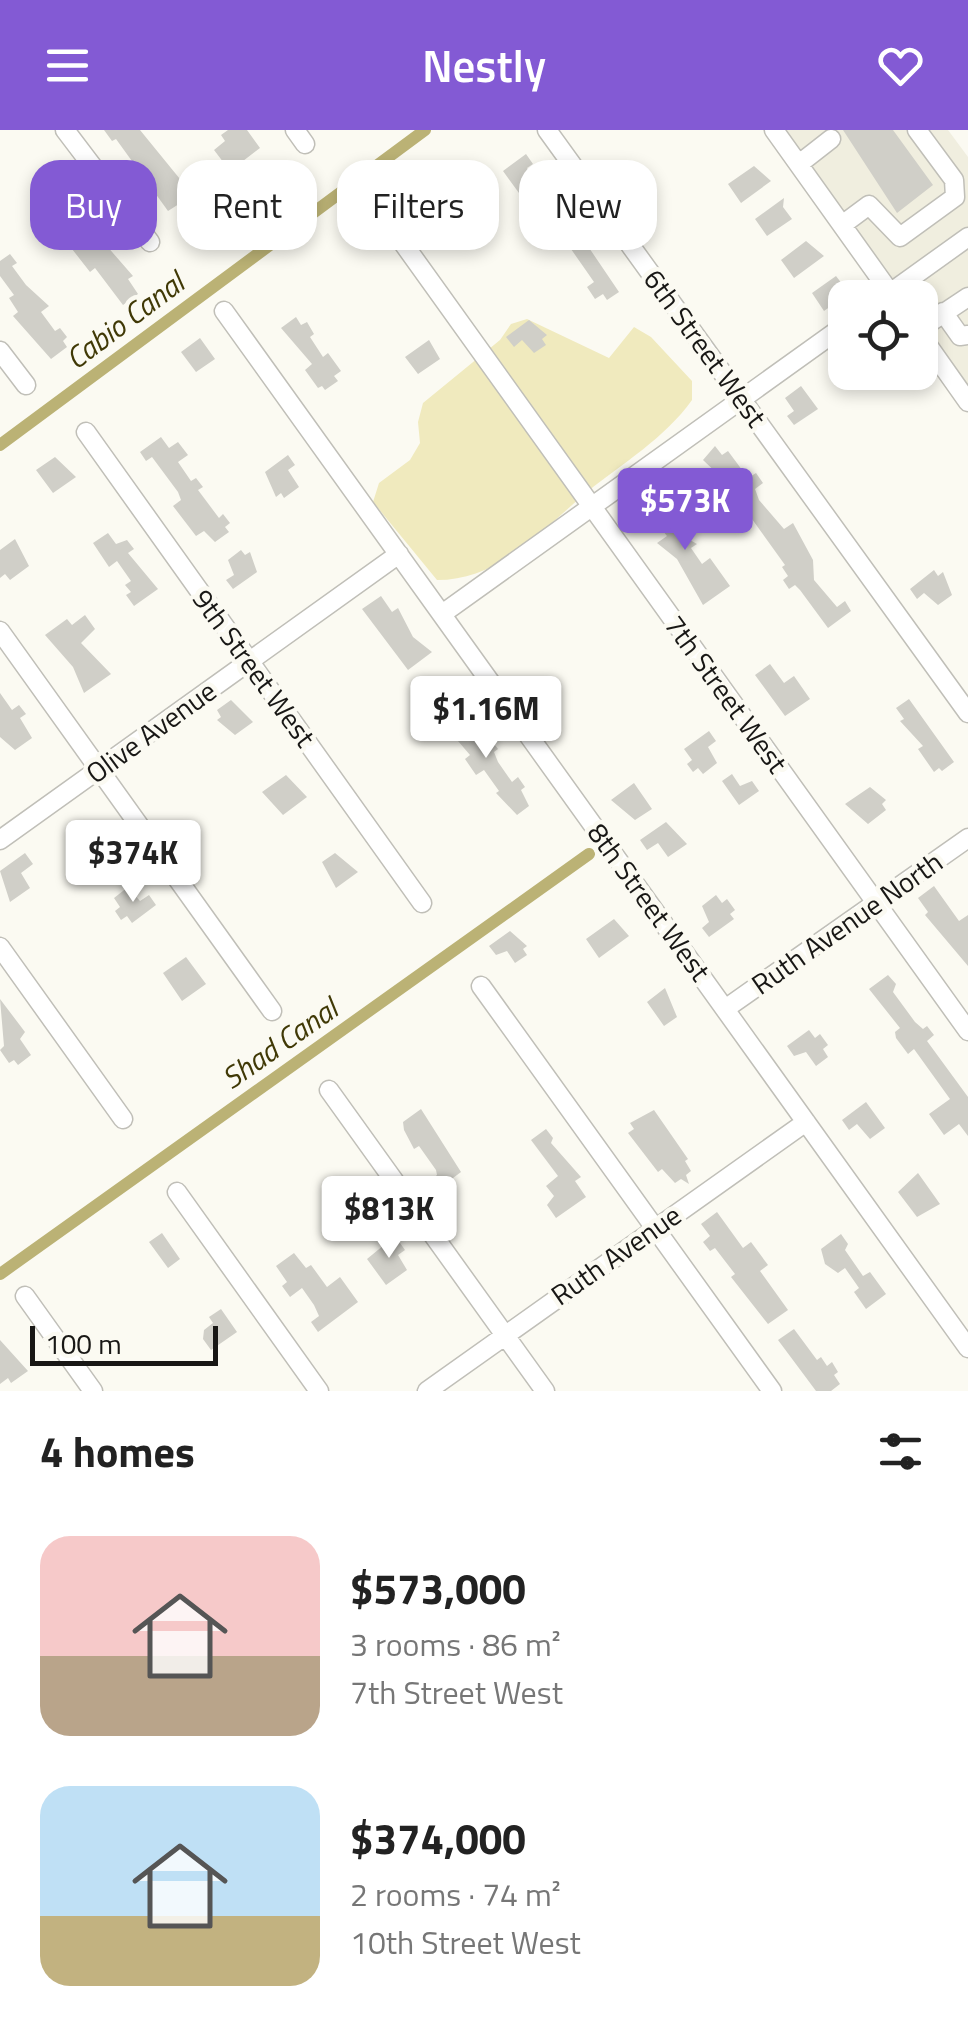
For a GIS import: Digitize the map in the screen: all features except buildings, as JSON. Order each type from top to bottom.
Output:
[{"type":"street","points":[[65,130],[88,160]]},
{"type":"street","name":"6th Street West","points":[[548,130],[968,713]]},
{"type":"street","points":[[774,130],[879,280]]},
{"type":"street","points":[[842,225],[870,206],[900,237],[955,196],[954,180],[917,130]]},
{"type":"street","points":[[799,164],[831,139]]},
{"type":"street","points":[[911,280],[968,237]]},
{"type":"street","name":"7th Street West","points":[[408,250],[968,1031]]},
{"type":"street","points":[[938,316],[968,298]]},
{"type":"street","name":"8th Street West","points":[[224,311],[968,1348]]},
{"type":"street","points":[[943,312],[960,336],[968,335]]},
{"type":"street","points":[[442,614],[828,337]]},
{"type":"street","points":[[0,351],[26,385]]},
{"type":"street","points":[[938,358],[968,402]]},
{"type":"street","name":"9th Street West","points":[[86,432],[422,903]]},
{"type":"street","name":"Olive Avenue","points":[[0,840],[399,554]]},
{"type":"street","points":[[0,631],[272,1011]]},
{"type":"street","name":"Ruth Avenue North","points":[[725,1009],[968,838]]},
{"type":"street","points":[[0,947],[124,1119]]},
{"type":"street","points":[[481,986],[772,1391]]},
{"type":"street","points":[[329,1090],[544,1391]]},
{"type":"street","name":"Ruth Avenue","points":[[426,1391],[806,1122]]},
{"type":"street","points":[[177,1192],[319,1391]]},
{"type":"street","points":[[25,1296],[93,1391]]},
{"type":"shaded area","points":[[763,130],[948,130],[968,157],[968,404],[938,363],[938,280],[878,280]]},
{"type":"shaded area","points":[[527,319],[609,358],[634,327],[651,337],[692,381],[692,400],[656,438],[519,550],[481,571],[437,580],[373,502],[379,483],[410,460],[420,443],[418,422],[423,403],[500,340],[511,324]]},
{"type":"waterway","name":"Cabio Canal","points":[[0,445],[425,130]]},
{"type":"waterway","name":"Shad Canal","points":[[0,1274],[589,854]]}]
